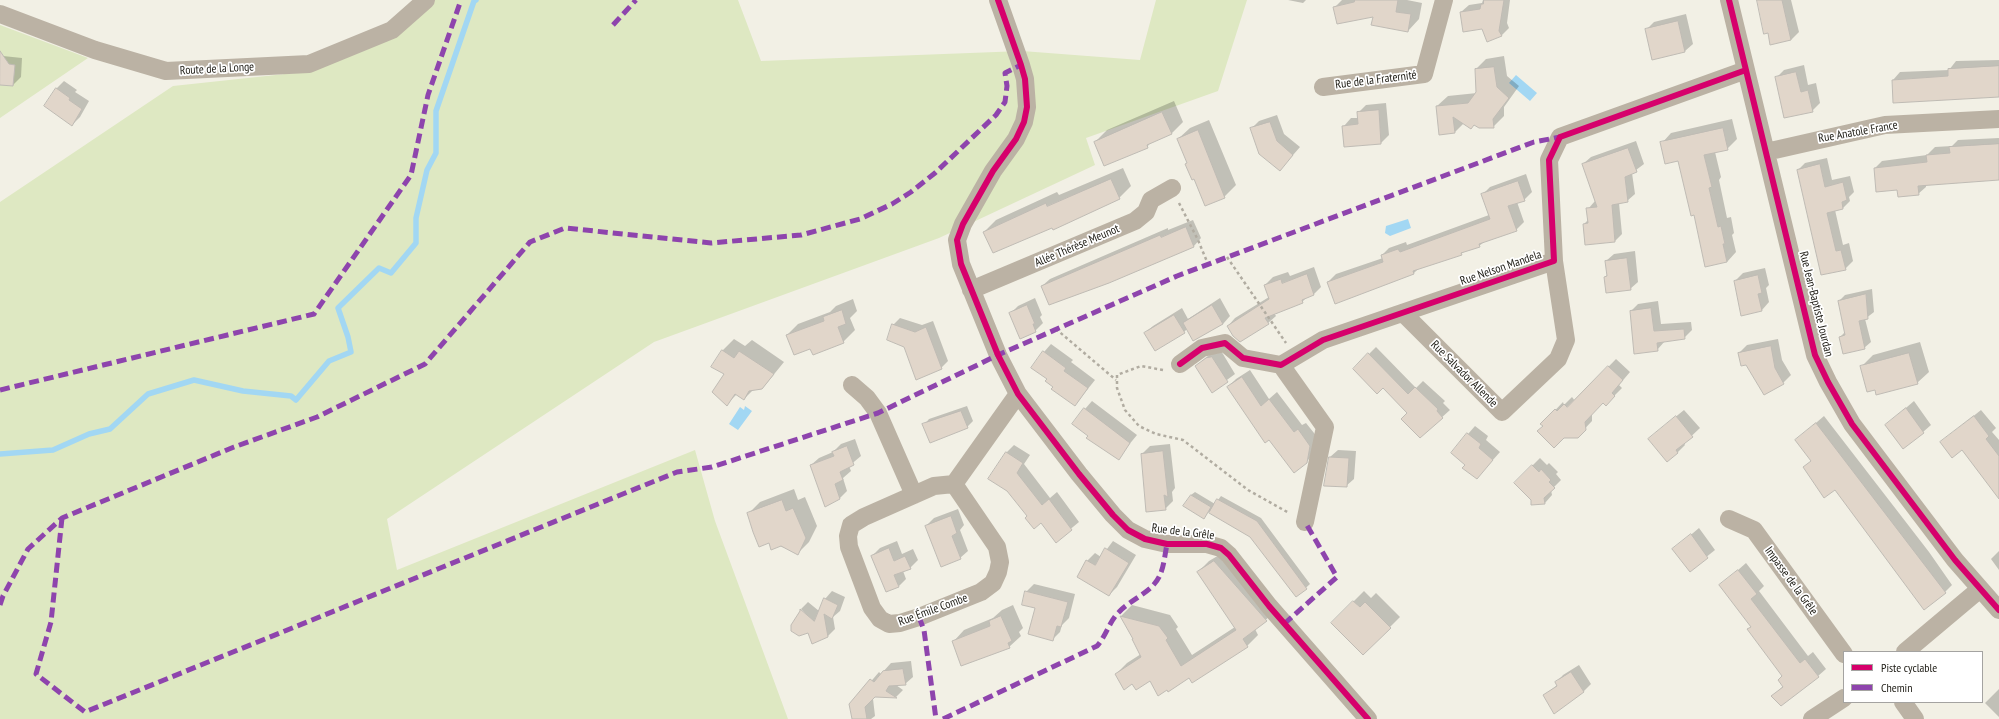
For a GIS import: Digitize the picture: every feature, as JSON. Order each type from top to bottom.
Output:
[{"type":"street","name":"Route de la Longe","points":[[0,14],[96,50],[166,72],[309,64],[392,30],[426,0]]},
{"type":"street","name":"Rue de la Grêle","points":[[998,0],[1023,72],[1027,107],[1024,122],[1016,139],[993,171],[963,224],[957,240],[961,264],[991,342],[1018,394],[1113,515],[1128,530],[1145,539],[1167,544],[1207,544],[1221,548],[1229,555],[1268,606],[1368,719]]},
{"type":"street","name":"Rue de la Fraternité","points":[[1323,87],[1424,74],[1444,0]]},
{"type":"street","name":"Rue Jean-Baptiste Jourdan","points":[[1728,0],[1815,355],[1828,382],[1852,424],[1955,560],[1999,610]]},
{"type":"street","name":"Rue Nelson Mandela","points":[[1288,361],[1323,340],[1554,261],[1549,160],[1560,137],[1746,70]]},
{"type":"street","name":"Rue Anatole France","points":[[1766,152],[1781,147],[1885,125],[1999,120]]},
{"type":"street","name":"Allée Thérèse Meunot","points":[[971,290],[1134,221],[1146,212],[1152,200],[1172,188]]},
{"type":"street","name":"Rue Salvador Allende","points":[[1403,313],[1502,412],[1558,359],[1566,340],[1554,261]]},
{"type":"street","points":[[1180,364],[1202,348],[1225,343],[1243,358],[1288,361],[1325,428],[1305,522]]},
{"type":"street","points":[[852,384],[867,398],[878,413],[914,495]]},
{"type":"street","points":[[954,484],[1018,394]]},
{"type":"street","name":"Rue Émile Combe","points":[[954,484],[997,547],[1000,562],[998,572],[993,583],[982,592],[919,617],[900,624],[889,624],[880,619],[872,608],[849,547],[848,536],[851,525],[864,517],[934,486],[954,484]]},
{"type":"street","name":"Impasse de la Grêle","points":[[1729,519],[1754,530],[1843,653]]},
{"type":"street","points":[[1905,651],[1980,589]]},
{"type":"street","points":[[1812,719],[1843,699]]},
{"type":"street","points":[[1903,703],[1915,719]]},
{"type":"path","points":[[1172,188],[1198,240],[1208,264]]},
{"type":"path","points":[[1227,257],[1288,361]]},
{"type":"path","points":[[1056,329],[1117,380]]},
{"type":"path","points":[[1180,364],[1166,370],[1141,366],[1117,375],[1117,388],[1125,410],[1139,426],[1156,434],[1183,440],[1248,490],[1305,522]]},
{"type":"green space","points":[[429,0],[738,0],[761,61],[1022,51],[1140,60],[1156,0],[1247,0],[1218,91],[1086,138],[1095,165],[939,238],[654,342],[387,519],[397,570],[695,450],[715,521],[788,719],[0,719],[0,202],[173,86],[313,71]]},
{"type":"green space","points":[[0,25],[88,58],[0,118]]},
{"type":"water","points":[[1516,75],[1537,93],[1530,101],[1509,83]]},
{"type":"water","points":[[1408,219],[1411,228],[1390,236],[1385,233],[1386,226]]},
{"type":"water","points":[[745,406],[752,411],[738,430],[729,424],[740,407],[744,410]]},
{"type":"building","points":[[1355,0],[1398,0],[1396,12],[1411,14],[1408,32],[1371,25],[1373,17],[1337,24],[1333,7],[1354,2]]},
{"type":"building","points":[[1484,0],[1504,0],[1499,31],[1502,36],[1487,42],[1482,29],[1463,32],[1460,12],[1480,9]]},
{"type":"building","points":[[1757,0],[1782,0],[1791,40],[1770,45],[1768,33],[1764,34]]},
{"type":"building","points":[[1678,21],[1685,52],[1652,60],[1645,29]]},
{"type":"building","points":[[0,51],[9,64],[15,65],[13,86],[0,85]]},
{"type":"building","points":[[1999,66],[1999,97],[1893,103],[1892,80],[1948,76],[1948,69]]},
{"type":"building","points":[[1494,67],[1497,87],[1509,98],[1493,119],[1494,128],[1479,128],[1474,125],[1471,129],[1453,117],[1455,133],[1439,135],[1436,106],[1468,103],[1476,92],[1475,69]]},
{"type":"building","points":[[1796,72],[1801,92],[1808,90],[1813,112],[1784,118],[1775,77]]},
{"type":"building","points":[[56,88],[82,109],[72,126],[44,106]]},
{"type":"building","points":[[1379,110],[1381,144],[1344,147],[1342,126],[1358,124],[1357,112]]},
{"type":"building","points":[[1162,112],[1172,134],[1147,145],[1148,148],[1104,166],[1094,142]]},
{"type":"building","points":[[1270,122],[1277,141],[1293,155],[1280,171],[1259,154],[1250,128]]},
{"type":"building","points":[[1723,128],[1728,150],[1704,155],[1712,187],[1709,188],[1718,227],[1721,226],[1727,262],[1705,267],[1694,215],[1691,216],[1678,161],[1665,164],[1660,142]]},
{"type":"building","points":[[1198,130],[1225,198],[1205,206],[1194,179],[1192,180],[1185,164],[1187,163],[1177,139]]},
{"type":"building","points":[[1999,144],[1999,180],[1918,186],[1919,195],[1898,197],[1897,190],[1876,192],[1874,168],[1927,162],[1926,155],[1950,153],[1949,147]]},
{"type":"building","points":[[1628,148],[1637,172],[1625,177],[1628,202],[1612,205],[1615,242],[1585,245],[1583,224],[1588,223],[1586,208],[1597,207],[1582,164]]},
{"type":"building","points":[[1820,164],[1825,187],[1843,182],[1847,200],[1842,202],[1843,209],[1827,213],[1836,251],[1841,250],[1846,270],[1821,275],[1797,170]]},
{"type":"building","points":[[1111,179],[1120,199],[1053,230],[1052,228],[993,253],[983,232],[1046,203],[1047,206]]},
{"type":"building","points":[[1518,181],[1525,201],[1508,206],[1517,231],[1479,244],[1480,247],[1461,253],[1462,255],[1413,271],[1414,274],[1335,304],[1327,282],[1383,262],[1381,255],[1398,249],[1400,252],[1490,219],[1481,194]]},
{"type":"building","points":[[1186,227],[1194,247],[1109,283],[1049,305],[1041,286],[1160,235],[1161,237]]},
{"type":"building","points":[[1627,258],[1631,290],[1606,293],[1604,277],[1607,276],[1605,261]]},
{"type":"building","points":[[1307,274],[1314,295],[1302,300],[1303,303],[1265,318],[1269,324],[1240,342],[1233,336],[1227,326],[1269,299],[1264,285],[1281,279],[1282,283]]},
{"type":"building","points":[[1758,275],[1762,293],[1758,294],[1762,311],[1741,316],[1734,281]]},
{"type":"building","points":[[1866,294],[1868,319],[1859,321],[1865,349],[1843,354],[1839,337],[1845,335],[1838,301]]},
{"type":"building","points":[[1027,305],[1035,324],[1033,324],[1036,332],[1020,339],[1009,313]]},
{"type":"building","points":[[1212,305],[1223,324],[1193,341],[1183,323]]},
{"type":"building","points":[[1651,308],[1654,331],[1684,329],[1685,339],[1657,343],[1658,351],[1634,354],[1630,311]]},
{"type":"building","points":[[842,310],[846,324],[838,327],[844,343],[813,355],[810,349],[794,355],[786,335],[824,321],[823,317]]},
{"type":"building","points":[[1174,315],[1185,333],[1155,351],[1144,333]]},
{"type":"building","points":[[892,324],[915,332],[926,327],[942,369],[916,380],[904,347],[887,340]]},
{"type":"building","points":[[1771,346],[1775,368],[1784,384],[1764,395],[1746,365],[1741,366],[1738,353]]},
{"type":"building","points":[[722,350],[734,358],[739,351],[774,374],[762,389],[749,391],[744,400],[735,394],[727,406],[712,392],[724,374],[711,367]]},
{"type":"building","points":[[1043,351],[1066,368],[1064,371],[1088,388],[1075,406],[1051,389],[1053,387],[1045,381],[1047,379],[1031,368]]},
{"type":"building","points":[[1368,353],[1408,394],[1415,387],[1438,409],[1437,411],[1443,418],[1420,438],[1401,419],[1407,413],[1383,388],[1377,394],[1353,369]]},
{"type":"building","points":[[1909,353],[1918,384],[1876,395],[1875,390],[1867,392],[1860,366]]},
{"type":"building","points":[[1212,357],[1228,382],[1212,393],[1195,366],[1206,358]]},
{"type":"building","points":[[1608,366],[1623,380],[1612,393],[1615,396],[1606,406],[1603,403],[1585,422],[1586,430],[1578,438],[1564,438],[1554,448],[1537,431],[1543,426],[1540,424],[1555,409],[1557,411],[1564,404],[1567,407]]},
{"type":"building","points":[[1242,377],[1261,406],[1269,399],[1294,432],[1298,429],[1310,446],[1307,463],[1294,473],[1269,440],[1265,443],[1227,387]]},
{"type":"building","points":[[1084,408],[1130,443],[1119,460],[1086,438],[1088,436],[1072,424]]},
{"type":"building","points":[[1906,408],[1924,433],[1903,449],[1885,425]]},
{"type":"building","points":[[961,411],[968,428],[930,443],[922,424]]},
{"type":"building","points":[[1676,416],[1693,437],[1676,450],[1678,453],[1667,462],[1648,439]]},
{"type":"building","points":[[1974,416],[1989,436],[1986,439],[1999,456],[1999,499],[1962,450],[1952,458],[1940,442]]},
{"type":"building","points":[[1816,423],[1946,593],[1924,610],[1835,490],[1824,498],[1803,467],[1811,461],[1795,440]]},
{"type":"building","points":[[1467,433],[1481,444],[1479,448],[1493,460],[1477,479],[1462,468],[1465,465],[1451,453]]},
{"type":"building","points":[[847,446],[854,465],[840,472],[843,480],[835,484],[840,499],[825,507],[810,465],[834,456],[832,452]]},
{"type":"building","points":[[1163,451],[1168,497],[1164,495],[1166,510],[1146,512],[1141,454]]},
{"type":"building","points":[[1006,452],[1023,463],[1017,473],[1042,505],[1049,499],[1072,530],[1056,543],[1041,523],[1034,529],[1025,518],[1027,516],[1007,491],[988,479]]},
{"type":"building","points":[[1329,457],[1349,458],[1347,487],[1324,486]]},
{"type":"building","points":[[1532,465],[1539,472],[1541,469],[1551,480],[1549,482],[1555,488],[1544,498],[1545,504],[1531,505],[1531,500],[1514,483]]},
{"type":"building","points":[[1191,495],[1211,507],[1204,519],[1183,506]]},
{"type":"building","points":[[1217,499],[1257,521],[1307,589],[1296,597],[1250,537],[1209,513]]},
{"type":"building","points":[[782,500],[786,511],[793,508],[806,538],[798,555],[781,546],[771,550],[769,543],[759,547],[747,513]]},
{"type":"building","points":[[951,516],[957,533],[952,536],[961,559],[941,567],[925,526]]},
{"type":"building","points":[[1691,534],[1708,558],[1690,572],[1672,549]]},
{"type":"building","points":[[889,548],[894,561],[905,556],[911,569],[894,575],[899,587],[886,592],[871,556]]},
{"type":"building","points":[[1105,548],[1129,563],[1109,596],[1077,577],[1086,560],[1095,565]]},
{"type":"building","points":[[1214,561],[1267,621],[1243,639],[1248,647],[1192,683],[1189,678],[1168,692],[1167,690],[1158,696],[1150,681],[1136,690],[1132,684],[1124,690],[1115,674],[1141,657],[1120,616],[1159,626],[1168,638],[1166,640],[1181,666],[1236,630],[1197,572]]},
{"type":"building","points":[[1738,570],[1757,594],[1751,599],[1800,663],[1805,659],[1819,677],[1781,706],[1771,696],[1783,687],[1778,680],[1782,676],[1747,629],[1751,627],[1719,585]]},
{"type":"building","points":[[1025,591],[1068,602],[1061,627],[1057,626],[1053,641],[1028,634],[1035,608],[1022,605]]},
{"type":"building","points":[[824,598],[838,605],[832,619],[824,614],[828,637],[812,644],[808,633],[799,636],[791,631],[791,625],[800,609],[814,621]]},
{"type":"building","points":[[1353,601],[1360,607],[1365,602],[1391,628],[1363,655],[1331,623]]},
{"type":"building","points":[[1001,616],[1012,641],[1008,643],[1010,648],[961,666],[952,641],[990,626],[989,621]]},
{"type":"building","points":[[903,669],[906,685],[889,686],[886,691],[897,698],[875,697],[865,707],[867,719],[852,719],[849,704],[870,679],[874,682],[883,671]]},
{"type":"building","points":[[1571,672],[1584,692],[1554,714],[1543,695],[1557,686],[1555,682]]},
{"type":"waterway","points":[[0,454],[53,450],[89,434],[110,429],[148,394],[194,380],[243,391],[291,396],[296,400],[329,361],[351,352],[348,337],[338,308],[379,268],[391,273],[416,243],[416,218],[427,170],[436,153],[436,111],[474,1],[476,0]]},
{"type":"marked path","points":[[0,390],[314,314],[411,175],[428,95],[461,0]]},
{"type":"marked path","points":[[613,25],[636,0]]},
{"type":"marked path","points":[[0,605],[3,596],[28,549],[62,518],[234,447],[317,417],[425,364],[530,242],[565,228],[711,243],[801,235],[860,219],[892,204],[911,192],[935,173],[996,115],[1005,102],[1007,86],[1005,73],[1021,65]]},
{"type":"marked path","points":[[62,518],[51,622],[36,674],[85,712],[677,472],[712,467],[878,413],[998,355],[1177,276],[1534,142],[1560,137]]},
{"type":"marked path","points":[[1284,624],[1337,577],[1305,522]]},
{"type":"marked path","points":[[943,719],[1097,646],[1119,612],[1147,591],[1157,581],[1162,568],[1167,544]]},
{"type":"marked path","points":[[919,617],[924,630],[936,719]]},
{"type":"cycle path","points":[[998,0],[1025,79],[1027,107],[1024,122],[1016,139],[993,171],[963,224],[957,240],[961,264],[998,355],[1018,394],[1079,474],[1113,515],[1128,530],[1145,539],[1167,544],[1207,544],[1221,548],[1229,555],[1269,606],[1368,719]]},
{"type":"cycle path","points":[[1729,0],[1815,355],[1828,382],[1852,424],[1955,560],[1999,610]]},
{"type":"cycle path","points":[[1180,364],[1202,348],[1225,343],[1243,358],[1281,365],[1323,340],[1554,261],[1549,160],[1560,137],[1746,70]]}]
